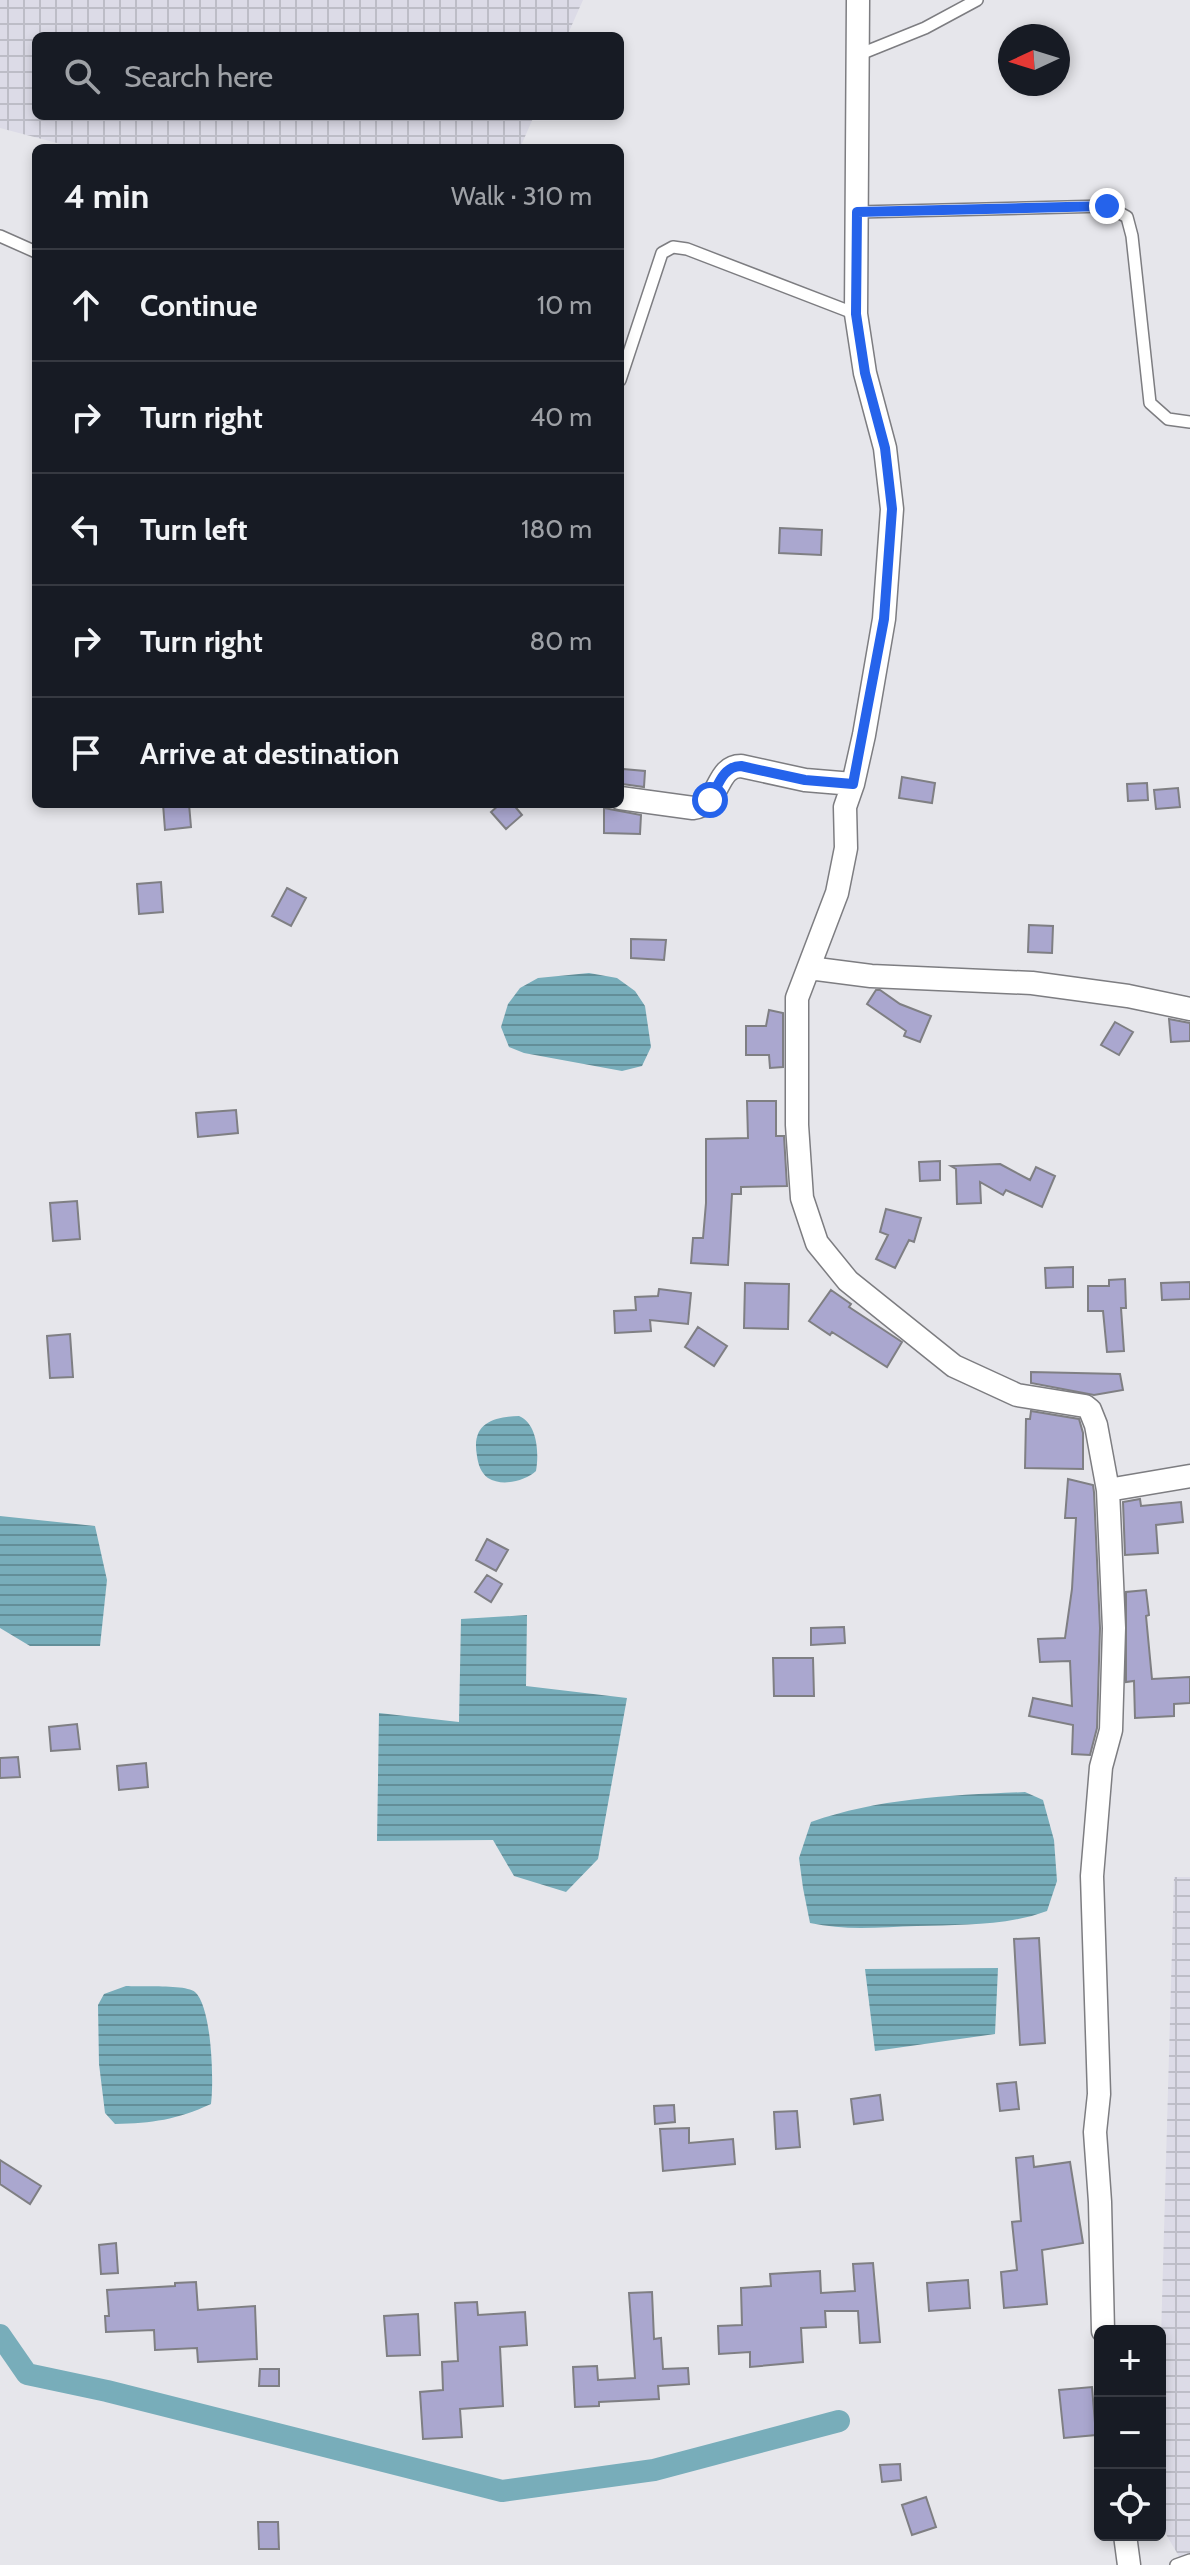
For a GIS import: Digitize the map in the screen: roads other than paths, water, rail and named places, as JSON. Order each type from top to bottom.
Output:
[{"type":"street","points":[[858,0],[856,314],[865,373],[883,439],[892,509],[884,619],[853,784],[845,807],[846,848],[837,893],[797,998],[797,1125],[802,1198],[817,1243],[848,1281],[954,1366],[1017,1395],[1085,1406],[1096,1425],[1108,1490],[1114,1628],[1111,1730],[1101,1767],[1092,1876],[1099,2094],[1095,2132],[1103,2325]]},
{"type":"street","points":[[624,799],[703,807],[732,766],[805,780],[853,784]]},
{"type":"street","points":[[809,968],[871,976],[1032,983],[1128,996],[1190,1009]]},
{"type":"street","points":[[1108,1490],[1190,1476]]},
{"type":"street","points":[[1126,2541],[1129,2565]]},
{"type":"lane","points":[[858,55],[925,28],[977,0]]},
{"type":"lane","points":[[857,212],[1107,206],[1127,217],[1132,236],[1150,403],[1168,419],[1190,422]]},
{"type":"lane","points":[[0,236],[32,250]]},
{"type":"lane","points":[[624,368],[662,253],[673,247],[687,249],[856,314]]},
{"type":"lane","points":[[1176,2565],[1190,2560]]},
{"type":"water","points":[[589,973],[617,978],[635,991],[645,1006],[651,1047],[642,1066],[622,1071],[524,1053],[509,1047],[501,1027],[508,1004],[520,988],[538,978]]},
{"type":"water","points":[[519,1416],[534,1432],[536,1471],[513,1482],[494,1481],[486,1476],[479,1465],[477,1436],[492,1421]]},
{"type":"water","points":[[0,1516],[95,1526],[107,1580],[100,1646],[30,1646],[0,1628]]},
{"type":"water","points":[[527,1615],[526,1686],[627,1698],[598,1859],[566,1892],[514,1876],[493,1840],[377,1841],[379,1713],[459,1722],[461,1619]]},
{"type":"water","points":[[1025,1792],[1043,1800],[1054,1840],[1057,1881],[1047,1911],[1016,1920],[966,1925],[850,1928],[810,1923],[799,1858],[811,1822],[890,1803],[944,1796]]},
{"type":"water","points":[[998,1968],[995,2034],[875,2051],[865,1969]]},
{"type":"water","points":[[126,1986],[190,1989],[201,2000],[212,2063],[211,2104],[164,2120],[141,2123],[115,2124],[105,2113],[99,2064],[98,2005],[104,1994]]},
{"type":"waterway","points":[[0,2335],[27,2374],[107,2391],[502,2491],[654,2470],[839,2421]]}]
